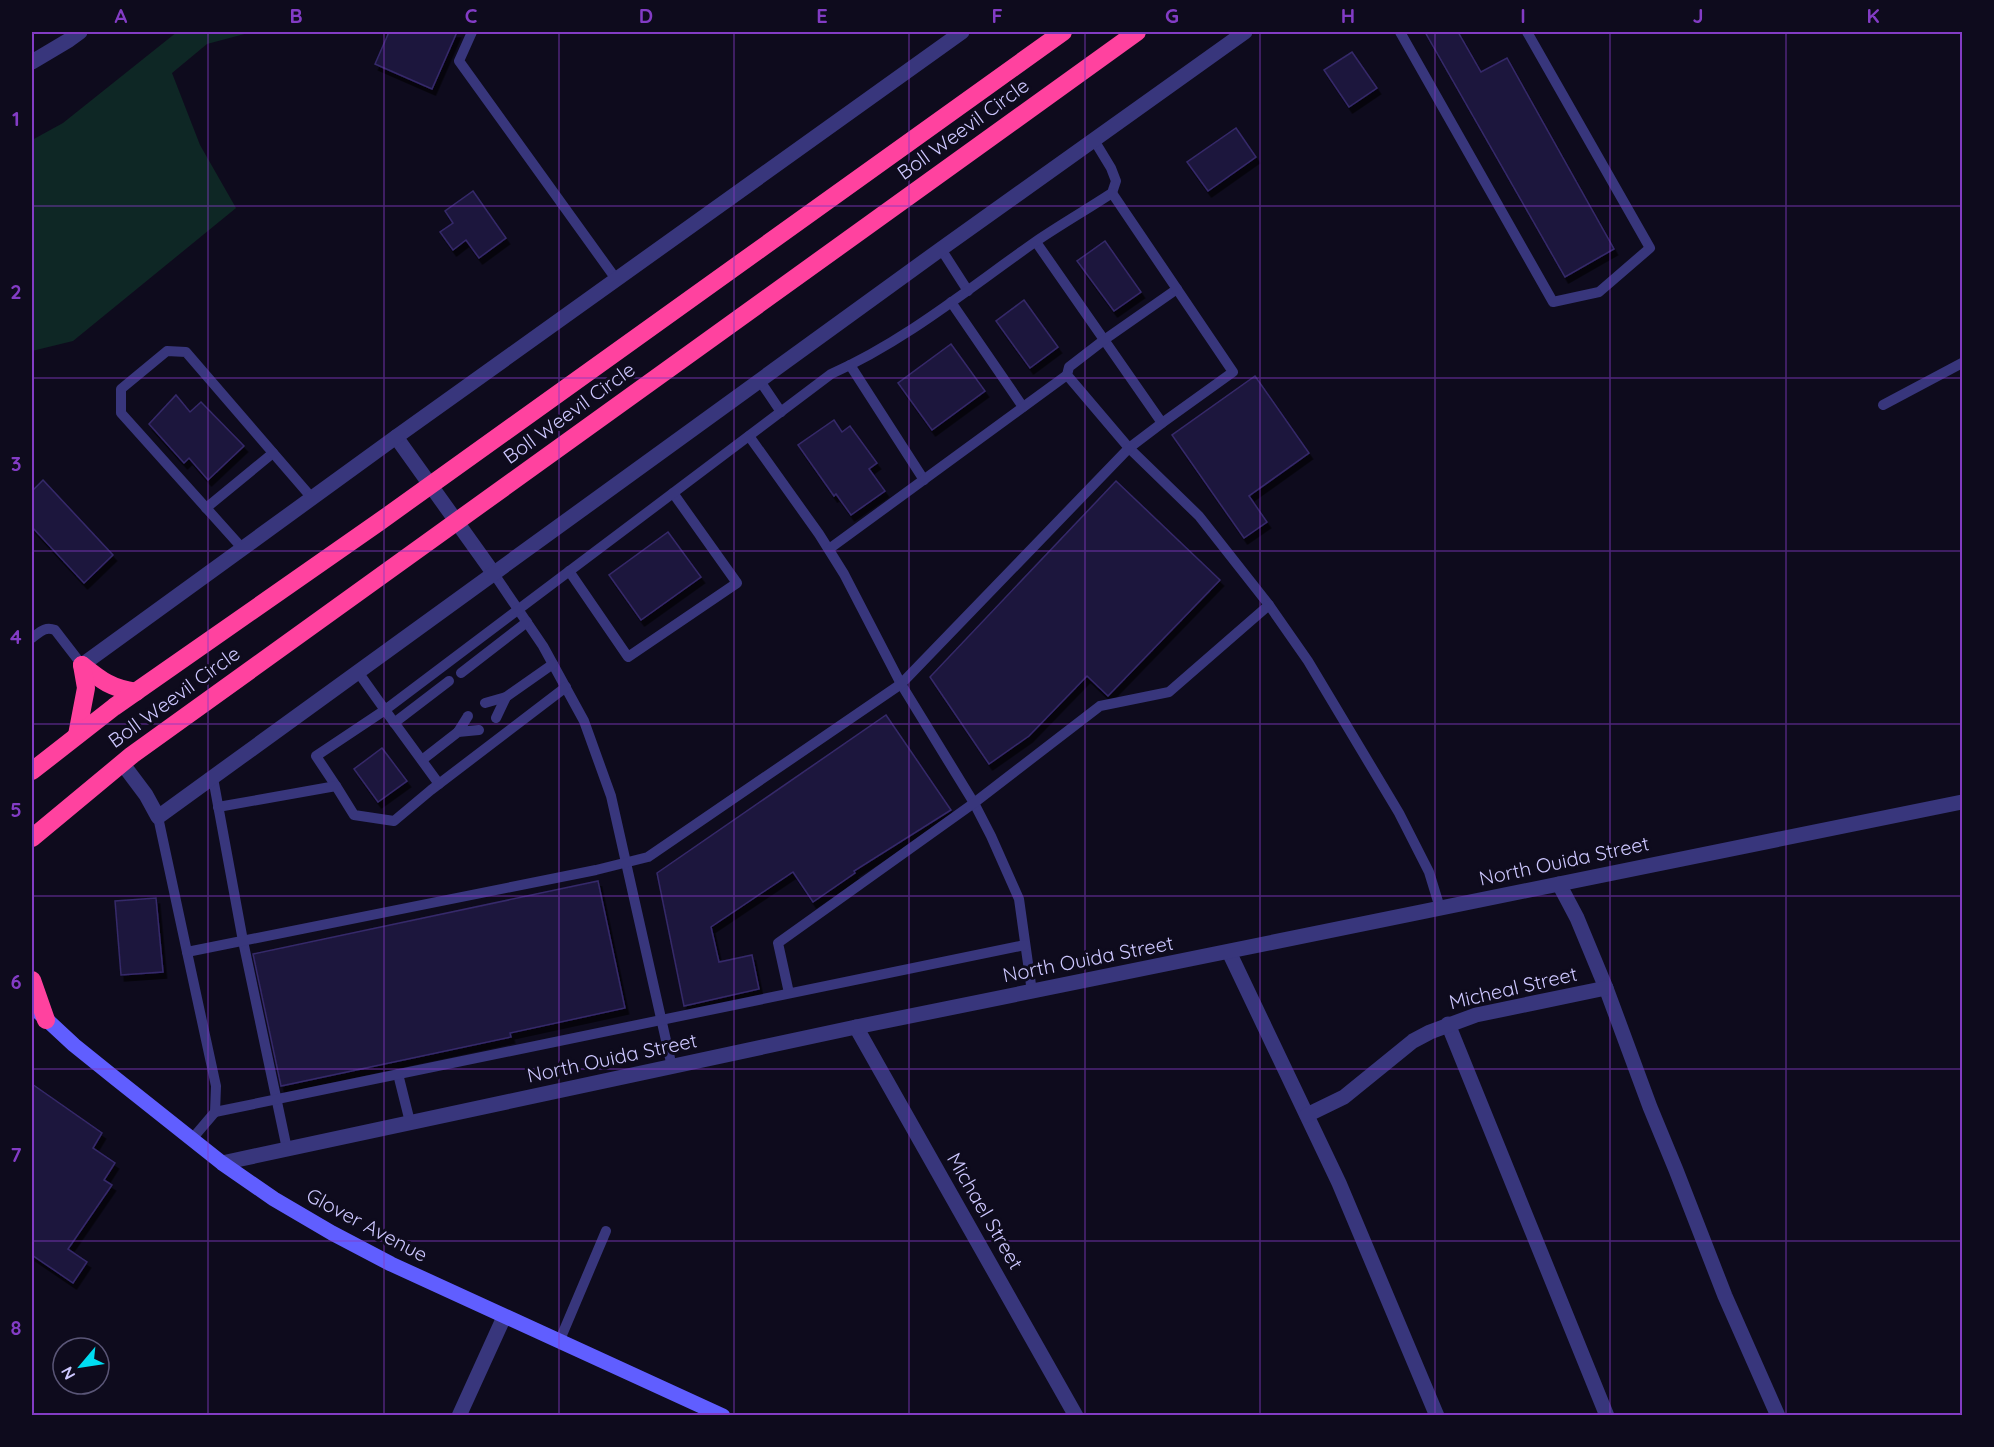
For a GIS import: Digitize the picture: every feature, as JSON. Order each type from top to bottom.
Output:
[{"type":"highway","name":"Boll Weevil Circle","points":[[32,771],[136,692],[1063,32]]},
{"type":"highway","name":"Boll Weevil Circle","points":[[32,837],[122,763],[1137,32]]},
{"type":"highway","points":[[82,665],[100,680],[117,689],[136,692]]},
{"type":"highway","points":[[77,735],[86,688],[82,665]]},
{"type":"highway","points":[[32,851],[46,825]]},
{"type":"highway","points":[[32,980],[39,1017]]},
{"type":"main road","name":"Glover Avenue","points":[[32,1006],[39,1017],[74,1045],[222,1163],[274,1199],[391,1264],[723,1416]]},
{"type":"street","points":[[32,62],[80,32]]},
{"type":"street","points":[[82,665],[962,32]]},
{"type":"street","points":[[122,763],[146,795],[158,817],[941,249],[1245,32]]},
{"type":"street","points":[[396,437],[494,574]]},
{"type":"street","name":"North Ouida Street","points":[[222,1163],[856,1027],[1962,802]]},
{"type":"street","name":"Micheal Street","points":[[1306,1115],[1344,1097],[1413,1041],[1448,1024],[1513,1006],[1606,988],[1559,884]]},
{"type":"street","points":[[1229,952],[1339,1183],[1437,1416]]},
{"type":"street","points":[[1606,988],[1650,1107],[1677,1170],[1725,1296],[1778,1416]]},
{"type":"street","points":[[1448,1024],[1607,1416]]},
{"type":"street","name":"Michael Street","points":[[856,1027],[1076,1416]]},
{"type":"street","points":[[459,1416],[504,1317]]},
{"type":"lane","points":[[472,32],[459,61],[616,279]]},
{"type":"lane","points":[[1400,32],[1552,302],[1599,292],[1650,248],[1527,32]]},
{"type":"lane","points":[[566,687],[394,821],[354,815],[316,756],[385,710],[831,374],[872,355],[1036,242],[1112,193],[1116,181],[1094,140]]},
{"type":"lane","points":[[187,952],[626,863],[648,856],[901,684],[1129,448],[1233,372],[1112,193]]},
{"type":"lane","points":[[1036,242],[1162,423]]},
{"type":"lane","points":[[941,249],[968,291]]},
{"type":"lane","points":[[829,549],[1067,375],[1069,367],[1177,289]]},
{"type":"lane","points":[[951,302],[1023,407]]},
{"type":"lane","points":[[243,549],[121,413],[121,390],[167,351],[186,352],[312,498]]},
{"type":"lane","points":[[1883,405],[1962,363]]},
{"type":"lane","points":[[850,365],[924,480]]},
{"type":"lane","points":[[1067,375],[1129,448],[1199,516],[1269,605],[1315,671],[1399,813],[1429,872],[1440,908]]},
{"type":"lane","points":[[760,381],[781,412]]},
{"type":"lane","points":[[749,436],[829,549],[901,684],[974,803],[1019,899],[1032,992]]},
{"type":"lane","points":[[206,508],[273,453]]},
{"type":"lane","points":[[569,571],[628,657],[737,583],[673,493]]},
{"type":"lane","points":[[494,574],[553,664],[584,721],[611,796],[672,1067]]},
{"type":"lane","points":[[789,993],[778,944],[974,803],[1100,706],[1169,692],[1269,605]]},
{"type":"lane","points":[[461,673],[527,622]]},
{"type":"lane","points":[[32,638],[44,629],[55,630],[82,665]]},
{"type":"lane","points":[[506,697],[491,710],[553,664]]},
{"type":"lane","points":[[358,672],[439,784]]},
{"type":"lane","points":[[394,723],[449,681]]},
{"type":"lane","points":[[422,760],[473,723],[458,732]]},
{"type":"lane","points":[[213,778],[243,940],[287,1149]]},
{"type":"lane","points":[[218,807],[336,786]]},
{"type":"lane","points":[[158,817],[216,1086],[215,1112]]},
{"type":"lane","points":[[192,1139],[215,1112],[1025,945]]},
{"type":"lane","points":[[398,1074],[410,1122]]},
{"type":"lane","points":[[559,1342],[606,1231]]},
{"type":"green space","points":[[177,32],[252,32],[207,44],[172,73],[200,145],[236,208],[73,341],[32,351],[32,140],[63,123]]},
{"type":"building","points":[[389,32],[457,32],[432,89],[375,64]]},
{"type":"building","points":[[1425,32],[1458,32],[1481,72],[1507,58],[1614,249],[1565,277]]},
{"type":"building","points":[[1352,52],[1377,88],[1349,107],[1324,70]]},
{"type":"building","points":[[1236,128],[1256,157],[1208,191],[1187,162]]},
{"type":"building","points":[[473,191],[506,238],[479,258],[466,240],[453,250],[440,232],[453,223],[445,211]]},
{"type":"building","points":[[1105,241],[1141,292],[1114,311],[1077,261]]},
{"type":"building","points":[[1024,300],[1058,347],[1030,368],[996,321]]},
{"type":"building","points":[[951,344],[985,391],[932,430],[898,383]]},
{"type":"building","points":[[1255,376],[1309,453],[1249,496],[1267,522],[1244,538],[1172,435]]},
{"type":"building","points":[[176,395],[190,412],[201,402],[244,446],[208,480],[189,458],[184,463],[149,424]]},
{"type":"building","points":[[834,420],[842,432],[850,426],[877,463],[869,469],[885,491],[851,515],[836,494],[834,496],[798,445]]},
{"type":"building","points":[[43,480],[113,555],[84,583],[32,527],[32,491]]},
{"type":"building","points":[[1116,481],[1220,580],[1108,696],[1087,676],[1029,736],[989,764],[930,677]]},
{"type":"building","points":[[668,532],[701,577],[641,620],[609,575]]},
{"type":"building","points":[[886,715],[951,810],[854,871],[855,873],[813,902],[793,872],[711,927],[719,962],[752,955],[759,989],[684,1006],[657,873]]},
{"type":"building","points":[[382,748],[407,781],[378,802],[354,769]]},
{"type":"building","points":[[598,881],[625,1008],[510,1033],[511,1037],[281,1086],[253,954]]},
{"type":"building","points":[[156,898],[163,972],[121,975],[115,901]]},
{"type":"building","points":[[32,1084],[102,1133],[93,1148],[115,1163],[104,1180],[112,1185],[68,1249],[87,1262],[73,1283],[32,1255]]}]
